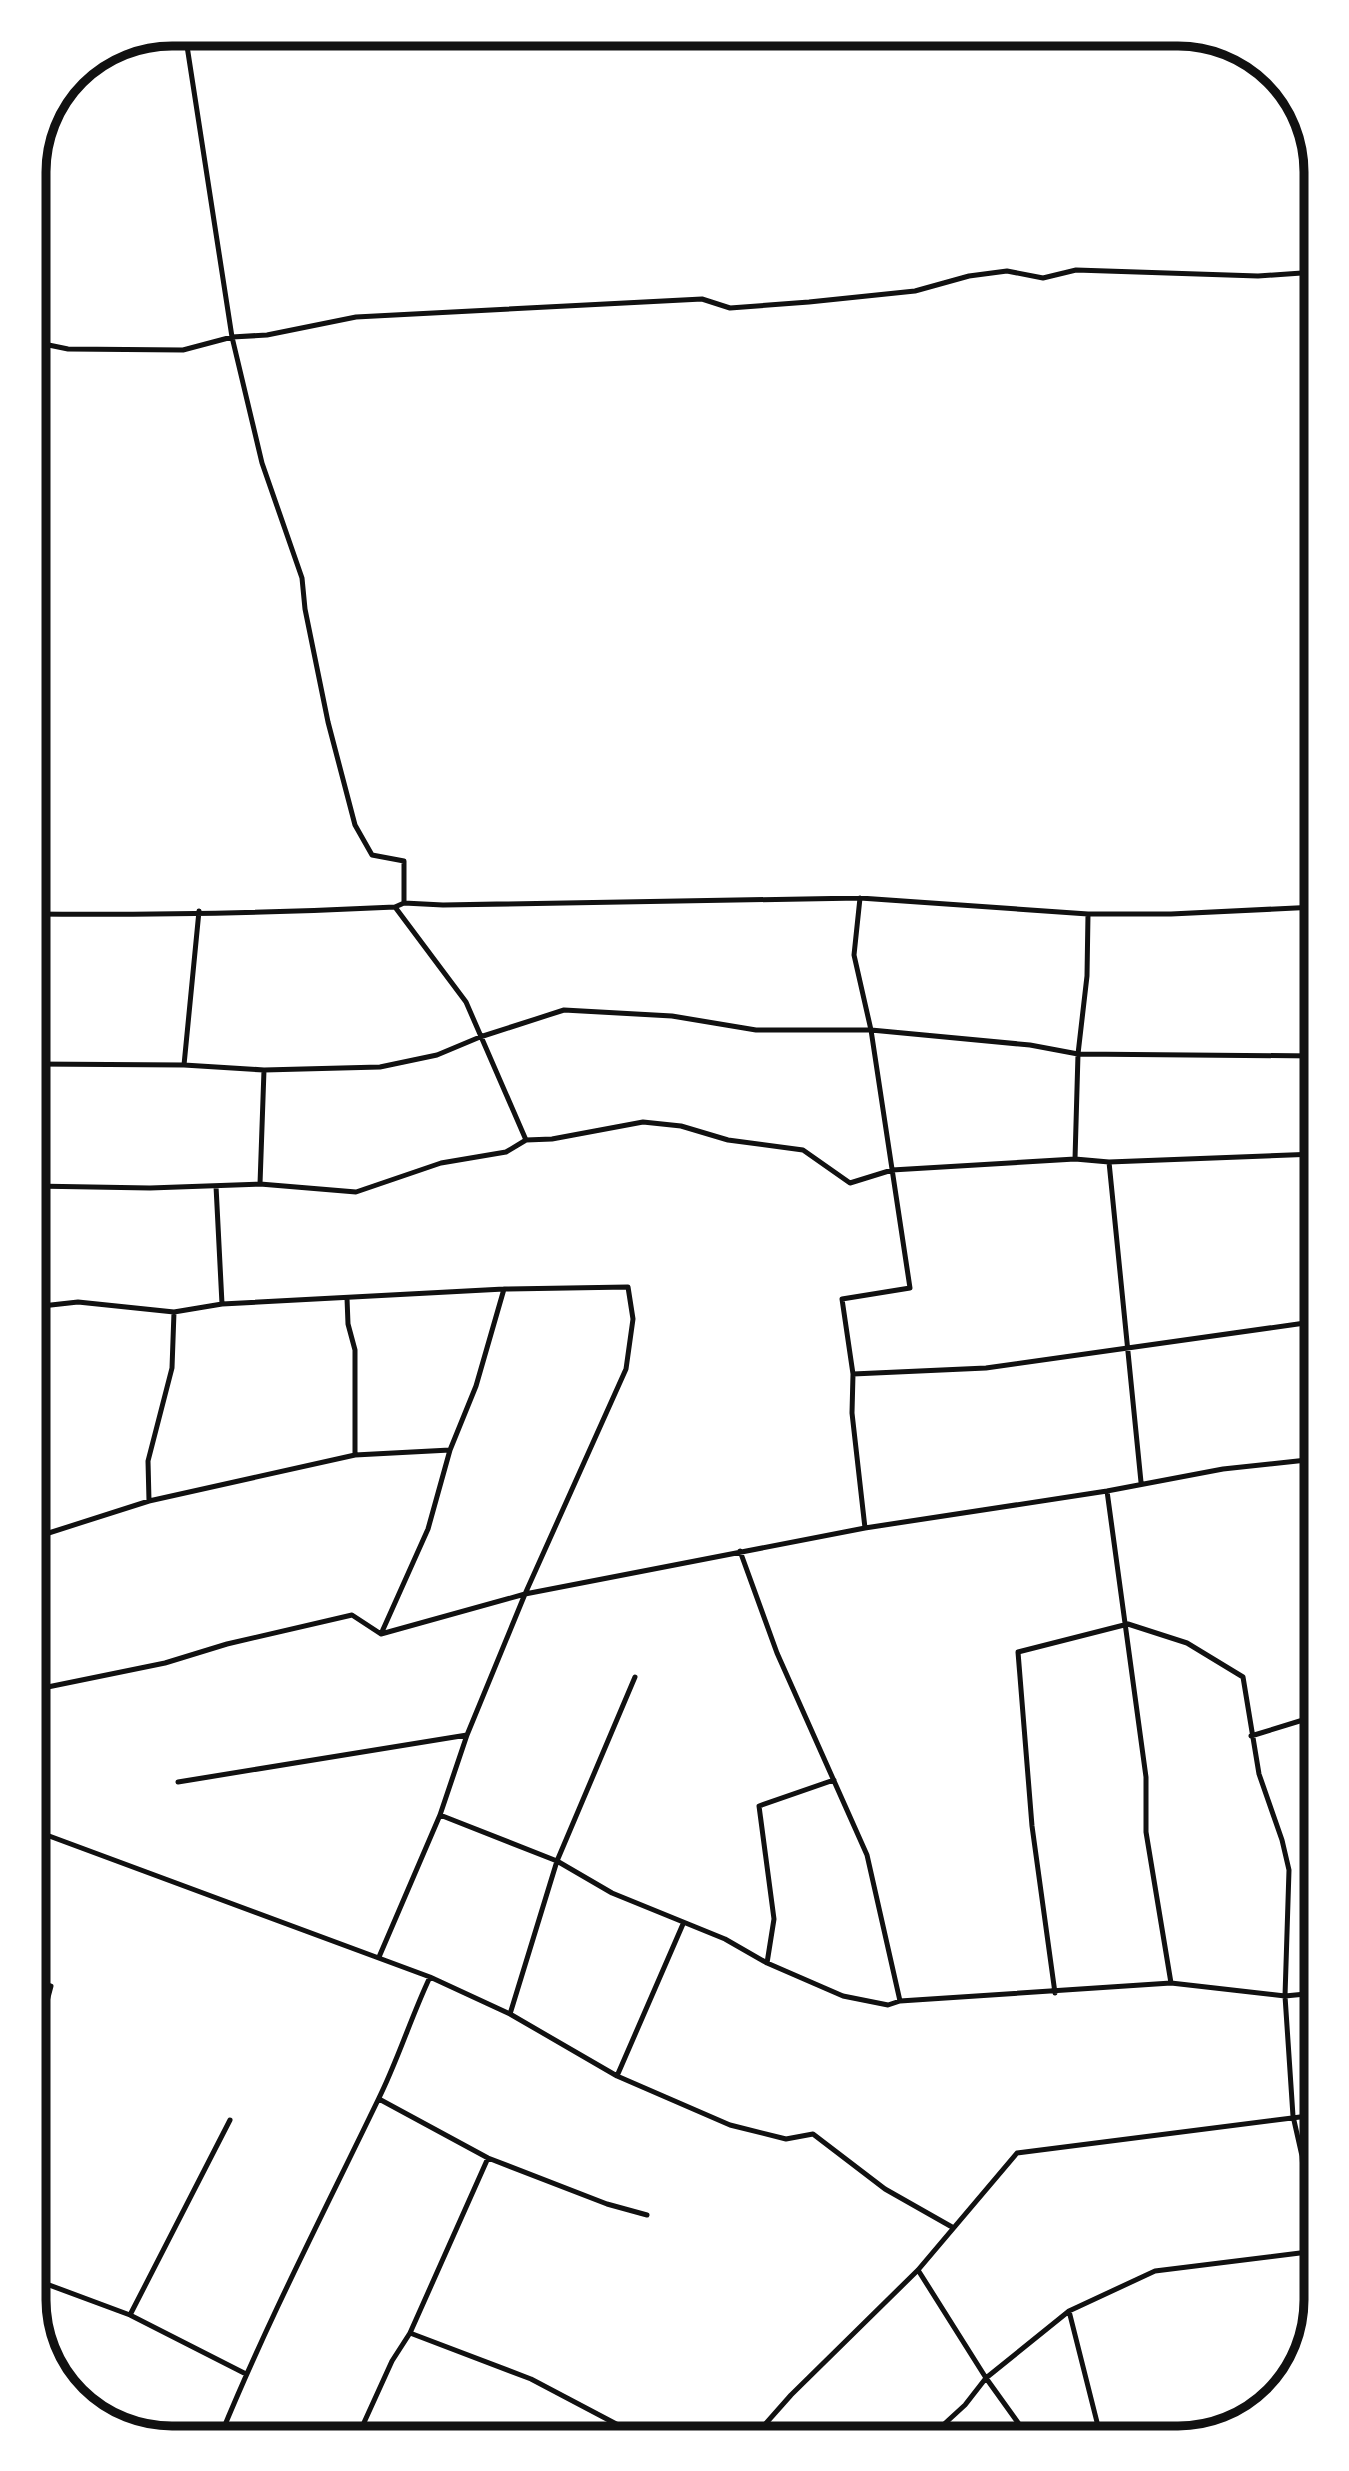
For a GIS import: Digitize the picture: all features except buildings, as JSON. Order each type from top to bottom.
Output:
[{"type":"street","points":[[187,46],[232,337],[262,463],[302,579],[328,722],[355,825],[372,855],[404,861],[404,903]]},
{"type":"street","points":[[46,345],[68,349],[183,350],[232,337],[267,335],[356,317],[702,299],[730,308],[915,291],[969,276],[1007,271],[1043,278],[1076,270],[1258,276],[1304,273]]},
{"type":"street","points":[[860,898],[854,955],[871,1030],[910,1288],[842,1299],[853,1374],[852,1412],[865,1528]]},
{"type":"street","points":[[46,914],[88,916],[394,907],[404,903],[443,905],[860,898],[1088,914],[1171,914],[1304,908]]},
{"type":"street","points":[[394,907],[466,1002],[507,1090],[526,1140]]},
{"type":"street","points":[[184,1065],[199,911]]},
{"type":"street","points":[[1075,1159],[1078,1054],[1087,976],[1088,914]]},
{"type":"street","points":[[46,1064],[184,1065],[264,1070],[380,1068],[437,1055],[480,1037],[564,1010],[673,1016],[756,1030],[871,1030],[1030,1045],[1078,1054],[1304,1056]]},
{"type":"street","points":[[260,1184],[264,1070]]},
{"type":"street","points":[[46,1186],[260,1184],[356,1192],[441,1163],[506,1152],[526,1140],[552,1139],[643,1122],[681,1126],[729,1140],[803,1150],[850,1184],[892,1170],[1075,1159],[1110,1162],[1304,1154]]},
{"type":"street","points":[[1110,1162],[1130,1346],[1141,1482]]},
{"type":"street","points":[[216,1186],[222,1304]]},
{"type":"street","points":[[46,1306],[78,1302],[174,1312],[222,1304],[504,1289],[628,1287],[633,1319],[626,1369],[525,1594],[467,1735],[440,1815],[379,1957]]},
{"type":"street","points":[[381,1634],[428,1529],[450,1450],[476,1386],[504,1289]]},
{"type":"street","points":[[347,1298],[348,1324],[355,1350],[355,1455]]},
{"type":"street","points":[[149,1501],[148,1461],[172,1368],[174,1312]]},
{"type":"street","points":[[853,1374],[986,1368],[1304,1323]]},
{"type":"street","points":[[46,1534],[149,1501],[355,1455],[450,1450]]},
{"type":"street","points":[[46,1687],[165,1662],[227,1644],[352,1615],[381,1634],[525,1594],[865,1528],[1107,1491],[1141,1482],[1223,1469],[1304,1460]]},
{"type":"street","points":[[1107,1491],[1128,1624],[1146,1777],[1146,1832],[1171,1983]]},
{"type":"street","points":[[740,1552],[777,1653],[867,1855],[900,2001]]},
{"type":"street","points":[[1055,1993],[1032,1826],[1018,1652],[1128,1624],[1187,1643],[1244,1677],[1259,1774],[1282,1840],[1289,1870],[1285,1996],[1293,2116],[1304,2175]]},
{"type":"street","points":[[510,2014],[557,1861],[635,1677]]},
{"type":"street","points":[[1251,1736],[1304,1720]]},
{"type":"street","points":[[178,1782],[467,1735]]},
{"type":"street","points":[[767,1963],[774,1919],[759,1806],[834,1780]]},
{"type":"street","points":[[440,1815],[557,1861],[612,1893],[725,1939],[767,1963],[843,1996],[888,2005],[900,2001],[1055,1993],[1171,1983],[1285,1996],[1304,1994]]},
{"type":"street","points":[[46,1835],[430,1977],[510,2014],[617,2077],[730,2125],[786,2139],[813,2134],[885,2189],[952,2227]]},
{"type":"street","points":[[617,2077],[684,1924]]},
{"type":"street","points":[[225,2425],[246,2374],[346,2161],[379,2099],[430,1977]]},
{"type":"street","points":[[46,1984],[51,1986],[46,2005]]},
{"type":"street","points":[[379,2099],[488,2158],[607,2204],[647,2215]]},
{"type":"street","points":[[764,2426],[791,2395],[918,2270],[1017,2153],[1304,2116]]},
{"type":"street","points":[[131,2315],[230,2120]]},
{"type":"street","points":[[363,2425],[392,2361],[410,2333],[488,2158]]},
{"type":"street","points":[[942,2426],[965,2405],[986,2378],[1069,2311],[1155,2271],[1304,2252]]},
{"type":"street","points":[[918,2270],[986,2378],[1020,2426]]},
{"type":"street","points":[[46,2283],[131,2315],[246,2374]]},
{"type":"street","points":[[1069,2311],[1098,2426]]},
{"type":"street","points":[[410,2333],[531,2379],[619,2425]]}]
